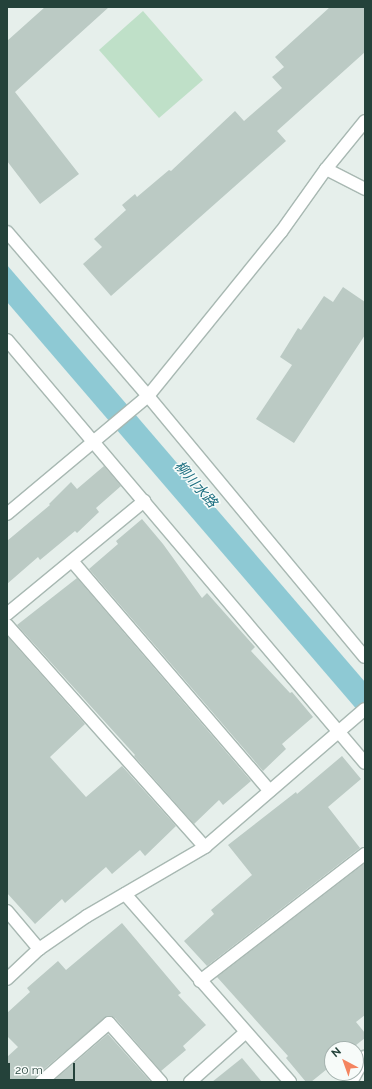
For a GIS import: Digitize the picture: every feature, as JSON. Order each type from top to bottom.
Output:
[{"type":"street","points":[[7,514],[148,396],[281,232],[357,128],[365,121]]},
{"type":"street","points":[[326,170],[365,189]]},
{"type":"street","points":[[7,232],[148,396],[365,657]]},
{"type":"street","points":[[7,340],[365,764]]},
{"type":"street","points":[[7,614],[144,501]]},
{"type":"street","points":[[72,561],[270,791]]},
{"type":"street","points":[[7,625],[205,847]]},
{"type":"street","points":[[7,979],[39,949],[87,916],[205,847],[365,709]]},
{"type":"street","points":[[200,981],[365,854]]},
{"type":"street","points":[[125,894],[290,1082]]},
{"type":"street","points":[[7,911],[39,949]]},
{"type":"street","points":[[41,1082],[109,1023],[161,1082]]},
{"type":"street","points":[[190,1082],[246,1032]]},
{"type":"street","points":[[351,1082],[365,1057]]},
{"type":"green space","points":[[143,11],[203,80],[159,118],[99,50]]},
{"type":"water","points":[[7,265],[365,682],[365,719],[7,302]]},
{"type":"building","points":[[45,7],[109,7],[15,92],[79,174],[40,204],[7,161],[7,41]]},
{"type":"building","points":[[330,7],[365,7],[365,52],[277,131],[286,141],[111,296],[83,264],[102,247],[94,239],[126,210],[122,205],[135,194],[137,197],[169,170],[171,171],[235,111],[244,121],[282,88],[272,77],[284,67],[275,57]]},
{"type":"building","points":[[343,287],[365,302],[365,335],[294,443],[256,419],[292,365],[280,357],[298,328],[301,330],[324,296],[333,302]]},
{"type":"building","points":[[104,466],[121,486],[96,508],[99,512],[77,533],[75,531],[40,560],[38,557],[7,584],[7,541],[50,505],[49,504],[71,482],[77,489]]},
{"type":"building","points":[[142,519],[163,544],[202,598],[207,593],[255,647],[251,651],[290,693],[292,692],[313,717],[282,744],[286,749],[263,771],[89,569],[118,544],[116,541]]},
{"type":"building","points":[[77,578],[251,781],[223,805],[219,800],[194,824],[134,756],[135,755],[17,625]]},
{"type":"building","points":[[7,636],[85,724],[50,757],[86,797],[122,766],[176,826],[145,856],[140,850],[112,874],[106,867],[65,903],[62,899],[35,924],[7,893]]},
{"type":"building","points":[[342,756],[361,779],[328,807],[360,848],[207,966],[184,941],[214,914],[211,910],[252,875],[228,845],[296,792],[297,794]]},
{"type":"building","points":[[365,863],[365,1015],[356,1022],[365,1033],[365,1038],[361,1041],[324,1041],[324,1071],[311,1082],[306,1082],[286,1058],[288,1056],[217,977]]},
{"type":"building","points":[[122,923],[181,993],[178,995],[206,1025],[183,1046],[186,1050],[161,1071],[115,1018],[107,1016],[36,1076],[34,1082],[7,1082],[7,1057],[18,1047],[7,1036],[7,1013],[30,992],[27,988],[58,961],[66,970]]},
{"type":"building","points":[[108,1034],[150,1081],[52,1082]]},
{"type":"building","points":[[242,1058],[262,1082],[212,1082]]},
{"type":"water label","name":"柳川水路","points":[[196,484]]}]
